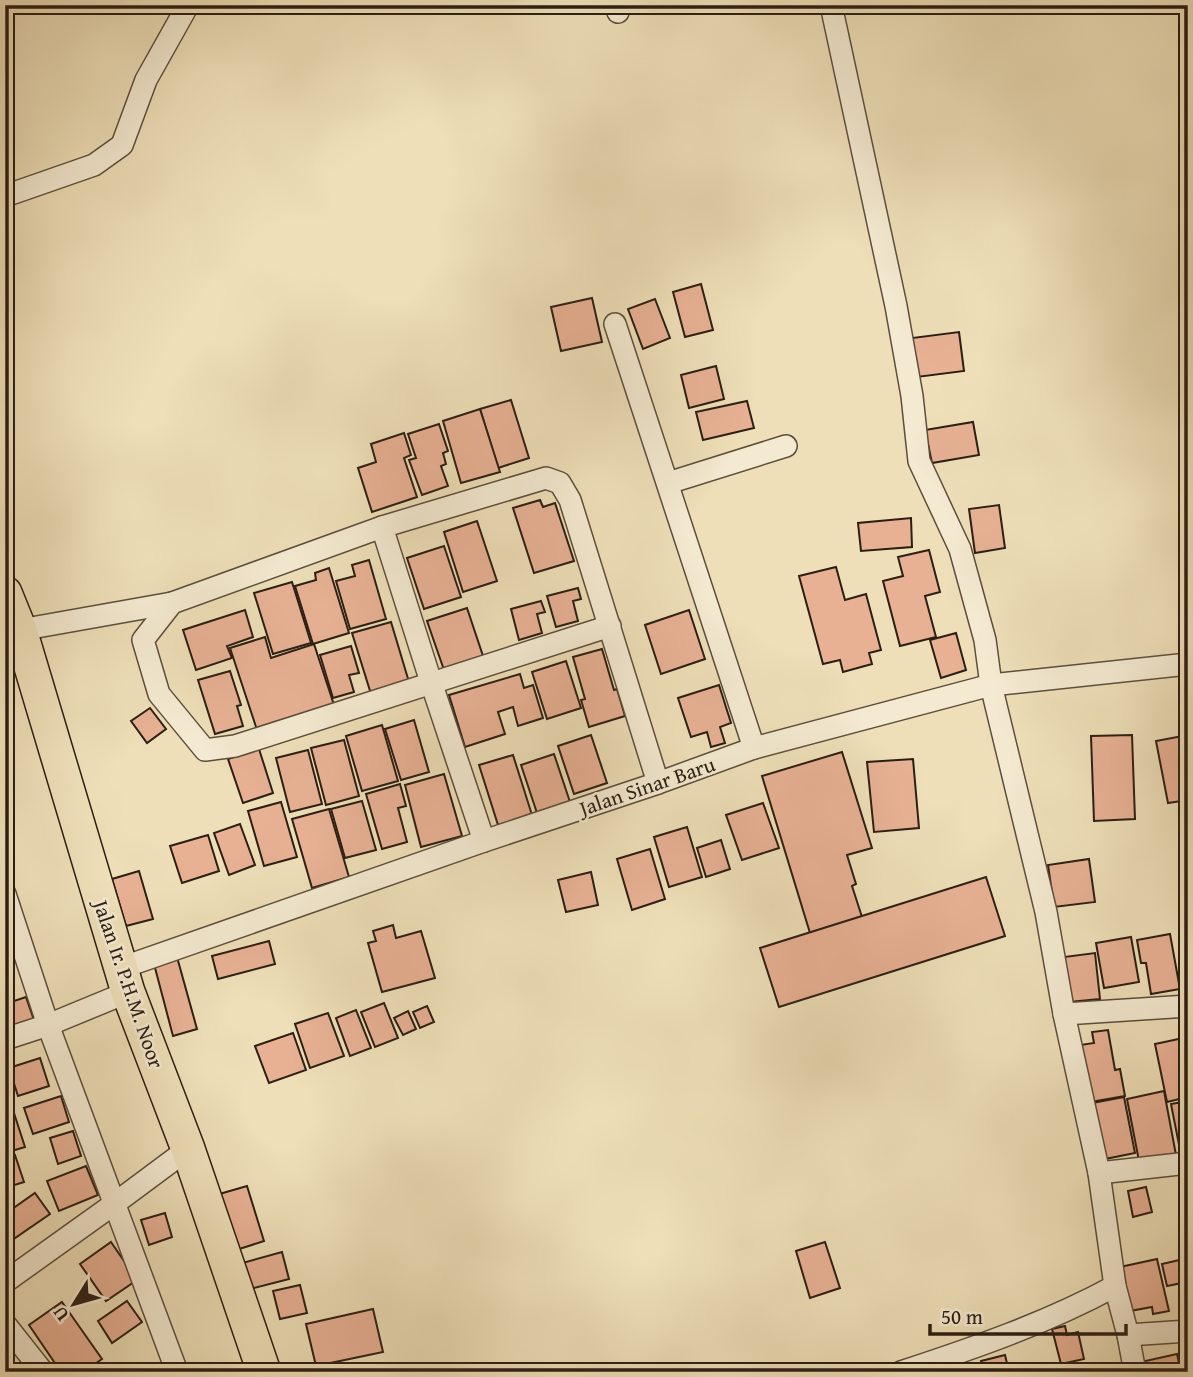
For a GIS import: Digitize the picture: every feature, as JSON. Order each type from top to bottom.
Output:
[{"type":"main road","name":"Jalan Ir. P.H.M. Noor","points":[[5,593],[13,636],[124,980],[188,1149],[264,1372]]},
{"type":"street","points":[[5,196],[94,165],[122,145],[146,80],[188,5]]},
{"type":"street","points":[[831,5],[896,306],[912,396],[919,461],[960,549],[985,640],[991,685],[1046,912],[1064,1014],[1099,1173],[1115,1286],[1135,1372]]},
{"type":"street","points":[[615,324],[754,748]]},
{"type":"street","points":[[668,483],[786,446]]},
{"type":"street","points":[[13,636],[172,603],[382,527],[546,478],[560,483],[570,500],[658,783]]},
{"type":"street","points":[[382,527],[484,841]]},
{"type":"street","points":[[172,603],[143,640],[159,694],[205,750],[235,746],[610,626]]},
{"type":"street","name":"Jalan Sinar Baru","points":[[5,1039],[48,1026],[124,980],[484,841],[754,748],[991,685],[1188,664]]},
{"type":"street","points":[[5,894],[48,1026],[177,1372]]},
{"type":"street","points":[[1064,1014],[1188,1006]]},
{"type":"street","points":[[5,1282],[188,1149]]},
{"type":"street","points":[[1099,1173],[1188,1163]]},
{"type":"street","points":[[901,1372],[1042,1322],[1115,1286]]},
{"type":"street","points":[[5,1324],[43,1372]]},
{"type":"street","points":[[1128,1335],[1188,1331]]},
{"type":"building","points":[[701,284],[713,330],[685,337],[673,292]]},
{"type":"building","points":[[592,298],[602,342],[561,351],[551,307]]},
{"type":"building","points":[[655,299],[670,338],[643,349],[628,309]]},
{"type":"building","points":[[959,332],[964,371],[917,377],[912,338]]},
{"type":"building","points":[[716,366],[724,399],[689,408],[681,375]]},
{"type":"building","points":[[511,400],[529,458],[498,468],[480,409]]},
{"type":"building","points":[[747,401],[754,428],[703,440],[696,412]]},
{"type":"building","points":[[480,409],[500,472],[461,483],[443,421]]},
{"type":"building","points":[[973,422],[979,455],[932,463],[925,430]]},
{"type":"building","points":[[439,424],[448,451],[443,453],[446,464],[441,466],[448,486],[422,495],[409,460],[416,458],[408,434]]},
{"type":"building","points":[[404,433],[411,455],[404,458],[417,497],[372,512],[358,468],[376,462],[371,444]]},
{"type":"building","points":[[540,500],[543,507],[555,503],[574,561],[534,573],[513,508]]},
{"type":"building","points":[[999,505],[1005,548],[975,553],[969,509]]},
{"type":"building","points":[[911,518],[912,547],[861,551],[858,523]]},
{"type":"building","points":[[477,521],[497,581],[463,592],[444,532]]},
{"type":"building","points":[[444,546],[461,597],[424,609],[407,558]]},
{"type":"building","points":[[929,550],[940,592],[925,596],[936,637],[900,646],[883,581],[903,576],[898,557]]},
{"type":"building","points":[[369,560],[386,619],[350,629],[336,581],[355,576],[352,565]]},
{"type":"building","points":[[836,567],[845,600],[866,594],[881,650],[869,653],[872,664],[843,672],[840,660],[823,664],[799,576]]},
{"type":"building","points":[[329,568],[349,633],[313,644],[295,586],[316,580],[315,573]]},
{"type":"building","points":[[292,582],[311,643],[273,654],[254,593]]},
{"type":"building","points":[[578,588],[581,599],[573,601],[578,621],[556,627],[547,596]]},
{"type":"building","points":[[541,601],[545,612],[537,614],[542,633],[519,640],[511,609]]},
{"type":"building","points":[[467,608],[483,656],[444,670],[427,621]]},
{"type":"building","points":[[245,610],[253,637],[227,646],[232,658],[196,670],[183,630]]},
{"type":"building","points":[[689,610],[705,659],[661,674],[645,625]]},
{"type":"building","points":[[391,622],[409,682],[371,694],[352,633]]},
{"type":"building","points":[[956,633],[966,670],[941,678],[930,640]]},
{"type":"building","points":[[265,637],[271,658],[314,644],[335,708],[258,733],[230,648]]},
{"type":"building","points":[[351,646],[359,673],[349,675],[354,692],[333,698],[320,655]]},
{"type":"building","points":[[602,649],[625,716],[589,727],[581,700],[585,699],[573,657]]},
{"type":"building","points":[[566,661],[581,708],[547,719],[532,672]]},
{"type":"building","points":[[230,671],[241,705],[237,706],[243,726],[215,734],[198,680]]},
{"type":"building","points":[[520,674],[524,688],[533,685],[543,718],[518,726],[513,707],[498,712],[505,734],[465,747],[449,695]]},
{"type":"building","points":[[719,685],[731,723],[720,727],[725,743],[711,747],[707,732],[691,737],[678,698]]},
{"type":"building","points":[[150,708],[166,729],[147,743],[131,721]]},
{"type":"building","points":[[414,720],[429,772],[401,780],[385,729]]},
{"type":"building","points":[[382,725],[398,781],[362,791],[346,736]]},
{"type":"building","points":[[591,735],[607,783],[574,794],[558,746]]},
{"type":"building","points":[[1132,735],[1135,819],[1094,821],[1091,736]]},
{"type":"building","points":[[1188,735],[1188,800],[1168,803],[1156,741]]},
{"type":"building","points":[[344,740],[359,796],[326,805],[311,748]]},
{"type":"building","points":[[259,749],[273,793],[243,803],[228,759]]},
{"type":"building","points":[[308,750],[322,804],[290,812],[276,758]]},
{"type":"building","points":[[842,752],[872,848],[847,855],[856,884],[852,886],[862,917],[810,933],[762,776]]},
{"type":"building","points":[[554,754],[570,802],[537,813],[521,765]]},
{"type":"building","points":[[513,755],[532,815],[498,825],[479,765]]},
{"type":"building","points":[[913,759],[919,828],[874,832],[867,762]]},
{"type":"building","points":[[444,774],[462,836],[421,847],[405,785]]},
{"type":"building","points":[[400,784],[406,806],[398,808],[407,842],[382,849],[366,794]]},
{"type":"building","points":[[362,801],[376,850],[345,858],[331,809]]},
{"type":"building","points":[[281,802],[297,857],[264,866],[248,811]]},
{"type":"building","points":[[763,803],[779,848],[742,860],[726,815]]},
{"type":"building","points":[[329,809],[349,877],[312,888],[292,819]]},
{"type":"building","points":[[240,824],[255,865],[229,875],[214,833]]},
{"type":"building","points":[[687,827],[702,877],[669,887],[654,837]]},
{"type":"building","points":[[208,835],[219,871],[182,883],[170,846]]},
{"type":"building","points":[[721,840],[730,869],[706,877],[697,848]]},
{"type":"building","points":[[650,849],[665,899],[632,910],[617,859]]},
{"type":"building","points":[[1089,859],[1095,902],[1054,907],[1048,865]]},
{"type":"building","points":[[139,871],[153,919],[126,926],[112,879]]},
{"type":"building","points":[[591,872],[598,905],[566,912],[558,880]]},
{"type":"building","points":[[986,877],[1005,936],[779,1007],[760,948]]},
{"type":"building","points":[[5,923],[17,959],[5,963]]},
{"type":"building","points":[[393,925],[396,938],[421,931],[435,978],[382,992],[368,943],[376,941],[373,931]]},
{"type":"building","points":[[1170,934],[1180,989],[1151,994],[1146,963],[1141,963],[1137,940]]},
{"type":"building","points":[[1131,937],[1139,982],[1104,988],[1096,943]]},
{"type":"building","points":[[269,941],[275,964],[218,979],[212,956]]},
{"type":"building","points":[[1095,953],[1100,999],[1069,1002],[1064,957]]},
{"type":"building","points":[[177,957],[197,1029],[173,1036],[154,964]]},
{"type":"building","points":[[26,997],[35,1023],[5,1032],[5,1004]]},
{"type":"building","points":[[384,1003],[398,1038],[375,1047],[361,1012]]},
{"type":"building","points":[[427,1006],[434,1022],[420,1028],[413,1012]]},
{"type":"building","points":[[356,1010],[371,1048],[350,1056],[336,1018]]},
{"type":"building","points":[[408,1011],[416,1029],[403,1035],[394,1018]]},
{"type":"building","points":[[328,1013],[344,1056],[310,1068],[295,1024]]},
{"type":"building","points":[[1108,1030],[1115,1070],[1120,1069],[1125,1096],[1085,1103],[1074,1046],[1094,1043],[1092,1032]]},
{"type":"building","points":[[293,1033],[306,1070],[269,1083],[255,1046]]},
{"type":"building","points":[[1188,1037],[1188,1097],[1167,1102],[1155,1044]]},
{"type":"building","points":[[40,1058],[49,1086],[18,1096],[9,1068]]},
{"type":"building","points":[[1164,1091],[1176,1155],[1139,1161],[1127,1099]]},
{"type":"building","points":[[61,1096],[69,1122],[33,1134],[24,1108]]},
{"type":"building","points":[[1124,1097],[1135,1153],[1105,1159],[1087,1104]]},
{"type":"building","points":[[1188,1101],[1188,1154],[1181,1155],[1171,1104]]},
{"type":"building","points":[[13,1110],[25,1147],[5,1153],[5,1112]]},
{"type":"building","points":[[73,1131],[81,1156],[58,1164],[50,1138]]},
{"type":"building","points":[[15,1155],[24,1182],[5,1188],[5,1158]]},
{"type":"building","points":[[86,1166],[98,1195],[59,1211],[47,1181]]},
{"type":"building","points":[[247,1186],[264,1241],[233,1251],[216,1195]]},
{"type":"building","points":[[1146,1187],[1152,1212],[1133,1217],[1128,1191]]},
{"type":"building","points":[[35,1193],[50,1214],[15,1238],[5,1224],[5,1214]]},
{"type":"building","points":[[165,1213],[172,1237],[149,1245],[141,1220]]},
{"type":"building","points":[[111,1242],[137,1280],[106,1301],[80,1264]]},
{"type":"building","points":[[825,1242],[840,1288],[810,1298],[796,1251]]},
{"type":"building","points":[[282,1252],[289,1279],[246,1290],[239,1264]]},
{"type":"building","points":[[1188,1258],[1188,1306],[1182,1283],[1167,1286],[1162,1264]]},
{"type":"building","points":[[1157,1259],[1169,1311],[1153,1314],[1152,1307],[1130,1311],[1120,1267]]},
{"type":"building","points":[[300,1285],[307,1313],[280,1319],[273,1291]]},
{"type":"building","points":[[127,1301],[142,1322],[112,1343],[98,1321]]},
{"type":"building","points":[[62,1302],[102,1359],[83,1372],[61,1372],[29,1325]]},
{"type":"building","points":[[373,1309],[383,1352],[316,1366],[306,1324]]},
{"type":"building","points":[[1065,1326],[1067,1335],[1078,1332],[1084,1359],[1061,1364],[1052,1329]]},
{"type":"building","points":[[1177,1354],[1181,1372],[1143,1372],[1141,1362]]},
{"type":"building","points":[[1005,1355],[1009,1372],[984,1372],[981,1361]]}]
